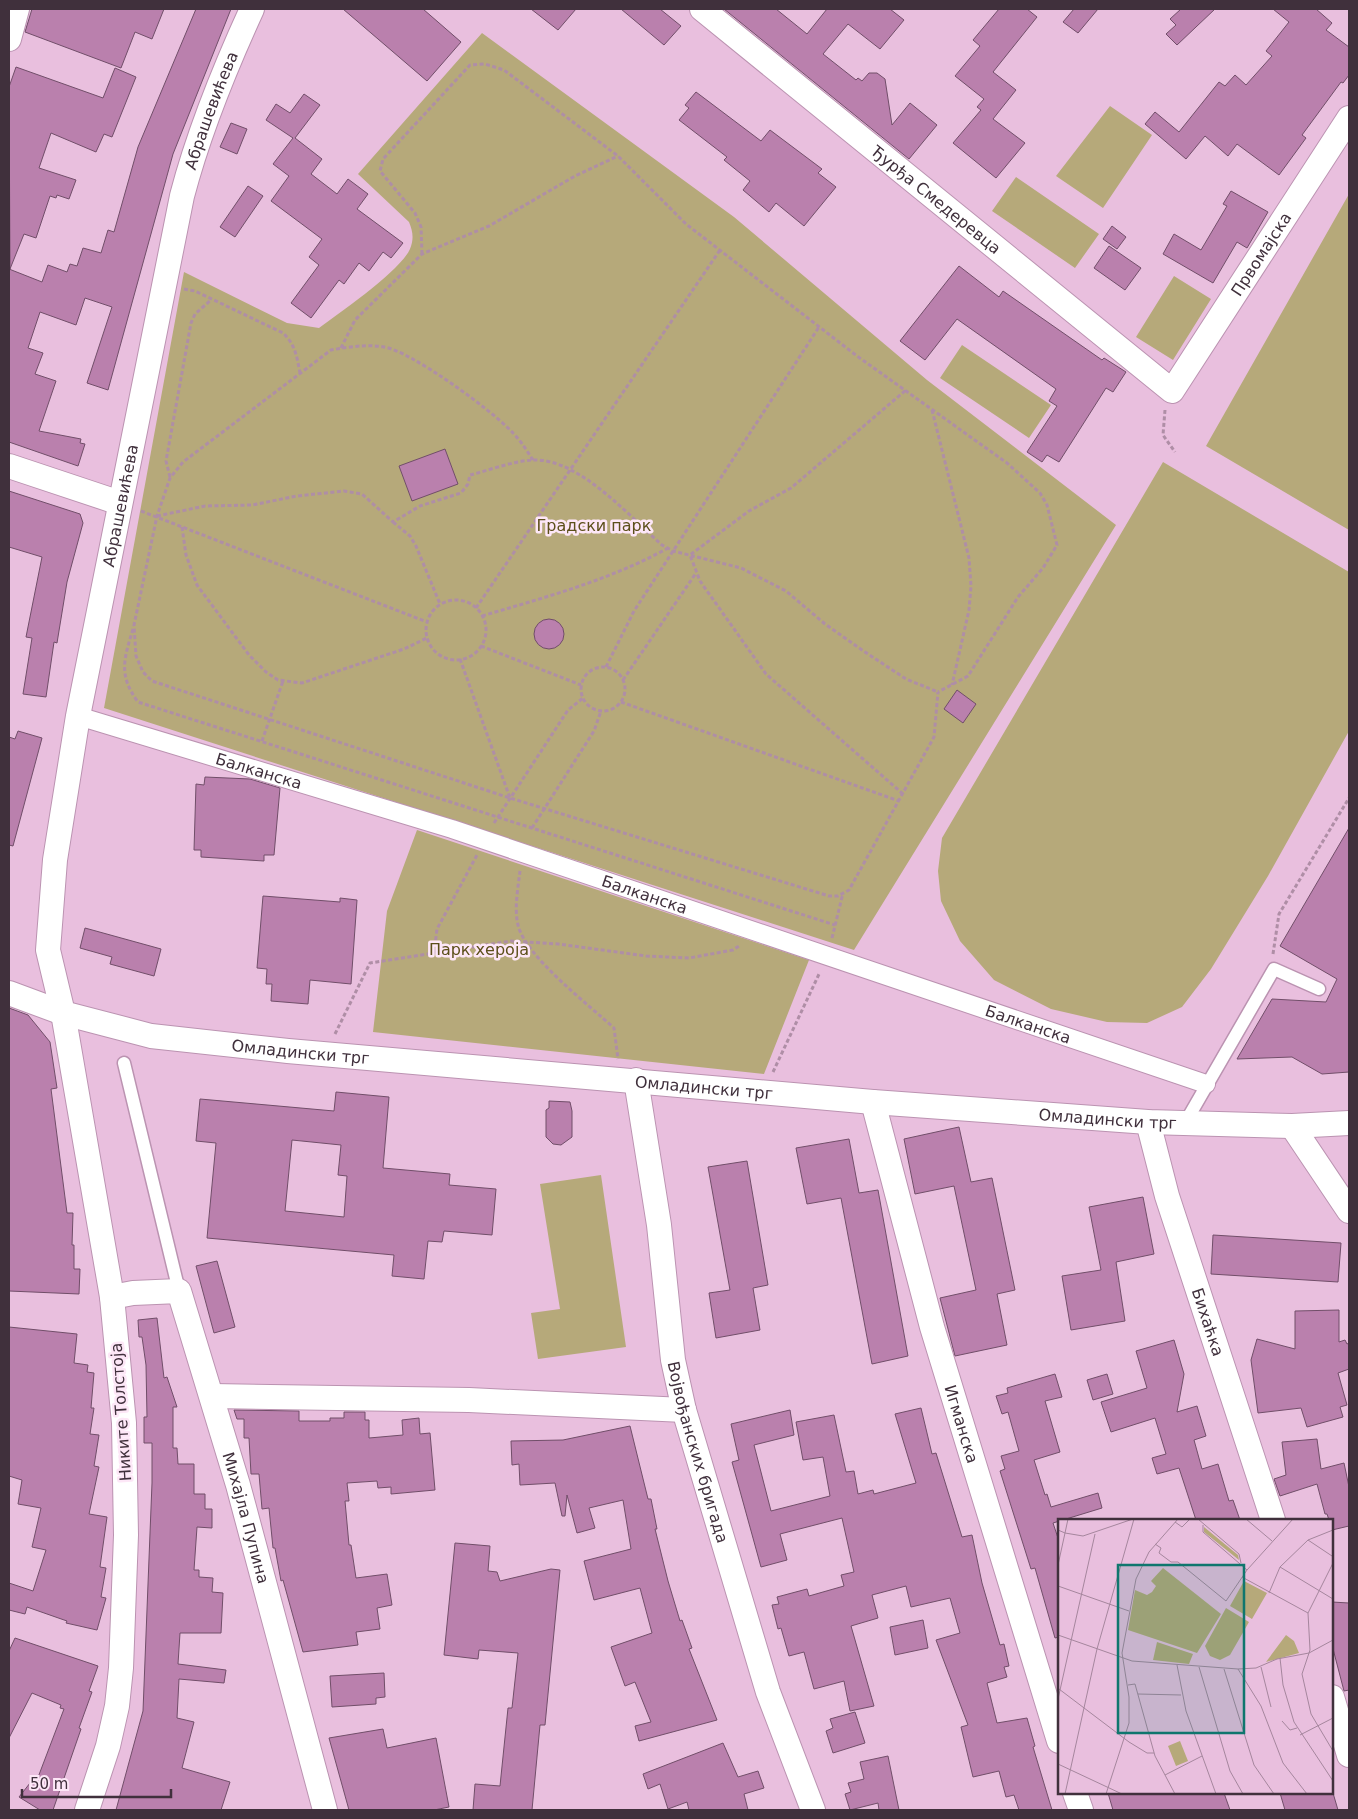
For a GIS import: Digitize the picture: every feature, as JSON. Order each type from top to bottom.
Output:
[{"type":"street","points":[[9,39],[17,9]]},
{"type":"street","name":"Абрашевићева","points":[[63,1013],[48,950],[55,860],[78,716],[164,284],[193,154],[207,112],[252,9]]},
{"type":"street","name":"Ђурђа Смедеревца","points":[[702,9],[1172,390]]},
{"type":"street","name":"Првомајска","points":[[1172,390],[1347,124]]},
{"type":"street","points":[[9,466],[120,502]]},
{"type":"street","name":"Балканска","points":[[78,716],[485,840],[1206,1084]]},
{"type":"street","name":"Омладински трг","points":[[9,994],[63,1013],[151,1036],[328,1054],[874,1102],[1148,1122],[1292,1126],[1349,1124]]},
{"type":"street","name":"Никите Толстоја","points":[[63,1013],[112,1297],[124,1424],[124,1601],[117,1706],[108,1746],[87,1810]]},
{"type":"street","name":"Војвођанских бригада","points":[[626,1080],[658,1225],[673,1360],[684,1410],[768,1692],[813,1810]]},
{"type":"street","name":"Игманска","points":[[874,1102],[932,1327],[1058,1738]]},
{"type":"street","name":"Бихаћка","points":[[1148,1122],[1167,1196],[1273,1519]]},
{"type":"street","points":[[1292,1126],[1349,1211]]},
{"type":"street","points":[[112,1297],[133,1293],[179,1291]]},
{"type":"street","name":"Михајла Пупина","points":[[179,1291],[212,1396],[325,1810]]},
{"type":"street","points":[[212,1396],[469,1400],[684,1410]]},
{"type":"street","points":[[1333,1700],[1349,1755]]},
{"type":"street","points":[[1075,1794],[1081,1810]]},
{"type":"lane","points":[[1186,1123],[1206,1084],[1274,969],[1319,989]]},
{"type":"lane","points":[[124,1063],[179,1291]]},
{"type":"path","points":[[393,522],[420,506],[461,493],[468,484],[470,475],[533,460],[557,464],[595,484],[673,551],[741,568],[786,591],[825,624],[865,652],[906,679],[938,692],[968,676],[1018,597],[1043,568],[1057,545],[1047,504],[1040,493],[1008,462],[820,327],[686,224],[618,156],[504,70],[485,64],[470,65],[383,159],[380,171],[415,212],[421,227],[422,254]]},
{"type":"path","points":[[340,348],[354,320],[422,254],[489,226],[575,176],[618,156]]},
{"type":"path","points":[[476,608],[720,250]]},
{"type":"path","points":[[164,284],[196,292],[283,333],[291,340],[295,349],[300,373]]},
{"type":"path","points":[[170,478],[166,461],[191,324],[194,314],[211,300]]},
{"type":"path","points":[[606,667],[634,610],[820,327]]},
{"type":"path","points":[[533,460],[512,432],[455,385],[398,351],[384,347],[331,350],[183,462],[170,478],[157,516],[124,670],[128,688],[138,702],[835,925]]},
{"type":"path","points":[[690,555],[749,511],[791,488],[906,390]]},
{"type":"path","points":[[1172,390],[1164,413],[1164,435],[1175,452]]},
{"type":"path","points":[[932,409],[969,558],[971,586],[969,610],[952,685]]},
{"type":"path","points":[[157,516],[205,506],[252,505],[297,496],[344,491],[362,494],[410,536],[440,604]]},
{"type":"path","points":[[120,502],[427,622]]},
{"type":"path","points":[[182,527],[186,555],[197,585],[249,655],[266,672],[278,680],[302,682],[404,649],[427,638]]},
{"type":"path","points":[[482,616],[608,577],[639,564],[668,548]]},
{"type":"path","points":[[690,555],[700,581],[766,674],[903,794]]},
{"type":"path","points":[[624,680],[696,573]]},
{"type":"path","points":[[458,600],[468,602],[482,616],[485,637],[474,654],[460,659],[444,657],[435,652],[427,638],[427,622],[433,610],[440,604],[458,600]]},
{"type":"path","points":[[134,625],[136,656],[143,672],[152,681],[510,798],[829,896],[849,890],[934,737],[938,692]]},
{"type":"path","points":[[480,646],[581,685]]},
{"type":"path","points":[[460,659],[510,798]]},
{"type":"path","points":[[599,667],[606,667],[619,674],[624,680],[625,688],[621,702],[608,711],[601,711],[593,709],[583,698],[581,685],[587,673],[599,667]]},
{"type":"path","points":[[262,741],[283,681]]},
{"type":"path","points":[[434,953],[437,929],[498,817],[568,710],[583,698]]},
{"type":"path","points":[[621,702],[899,801]]},
{"type":"path","points":[[532,828],[543,808],[594,731],[601,711]]},
{"type":"path","points":[[1274,969],[1273,951],[1279,914],[1349,798]]},
{"type":"path","points":[[526,854],[520,870],[517,904],[518,924],[524,941],[541,961],[614,1028],[626,1080]]},
{"type":"path","points":[[764,1091],[828,955],[843,893]]},
{"type":"path","points":[[328,1054],[338,1024],[370,963],[489,943],[524,941],[646,956],[689,958],[733,950],[756,931]]},
{"type":"green space","name":"Градски парк","points":[[482,33],[734,217],[927,380],[1116,525],[854,950],[104,708],[184,272],[287,323],[319,328],[369,291],[404,258],[410,249],[412,235],[409,222],[358,174]]},
{"type":"green space","points":[[1110,106],[1152,135],[1103,208],[1056,176]]},
{"type":"green space","points":[[1016,177],[1099,234],[1075,268],[992,211]]},
{"type":"green space","points":[[1349,194],[1349,530],[1206,446]]},
{"type":"green space","points":[[1174,276],[1211,299],[1173,360],[1136,337]]},
{"type":"green space","points":[[962,345],[1051,405],[1029,438],[940,378]]},
{"type":"green space","points":[[1163,462],[1349,572],[1349,731],[1268,876],[1211,969],[1182,1007],[1147,1023],[1107,1022],[1051,1009],[994,980],[960,941],[941,901],[938,871],[942,838]]},
{"type":"green space","name":"Парк хероја","points":[[417,830],[809,960],[764,1074],[373,1032],[387,911]]},
{"type":"green space","points":[[601,1175],[626,1347],[538,1359],[531,1313],[560,1309],[540,1184]]},
{"type":"building","points":[[32,9],[164,9],[152,39],[135,32],[121,68],[25,32]]},
{"type":"building","points":[[196,9],[231,9],[173,154],[108,390],[87,383],[112,307],[85,298],[76,325],[40,312],[28,348],[43,353],[35,374],[56,381],[39,431],[81,439],[80,443],[85,444],[78,466],[9,442],[9,269],[42,282],[48,265],[67,272],[70,264],[77,266],[83,248],[101,253],[108,230],[114,232],[138,147]]},
{"type":"building","points":[[343,9],[423,9],[461,42],[427,81]]},
{"type":"building","points":[[531,9],[576,9],[558,30]]},
{"type":"building","points":[[621,9],[660,9],[681,26],[664,45]]},
{"type":"building","points":[[724,9],[776,9],[807,34],[827,9],[890,9],[904,20],[880,49],[848,24],[823,54],[856,80],[858,78],[862,81],[869,73],[877,73],[885,79],[892,125],[910,103],[937,125],[909,159]]},
{"type":"building","points":[[999,9],[1027,9],[1037,17],[993,72],[1016,90],[993,119],[1025,143],[996,178],[953,143],[981,110],[977,107],[984,99],[955,76],[980,46],[973,40]]},
{"type":"building","points":[[1074,9],[1098,9],[1078,33],[1063,22]]},
{"type":"building","points":[[1181,9],[1215,9],[1177,45],[1166,34],[1176,25],[1170,19]]},
{"type":"building","points":[[1273,9],[1316,9],[1332,23],[1326,30],[1349,47],[1349,75],[1343,83],[1341,82],[1302,135],[1306,138],[1279,175],[1237,144],[1228,156],[1205,136],[1186,159],[1145,124],[1155,112],[1179,132],[1219,82],[1225,86],[1235,75],[1246,85],[1272,56],[1266,51],[1289,22]]},
{"type":"building","points":[[16,67],[103,98],[115,68],[136,77],[112,137],[104,134],[96,152],[51,133],[39,168],[76,180],[69,199],[57,195],[56,198],[50,196],[36,238],[24,234],[10,269],[9,87]]},
{"type":"building","points":[[696,92],[761,141],[770,130],[822,169],[818,173],[836,187],[804,226],[776,203],[769,212],[743,190],[750,181],[724,160],[727,157],[679,120],[689,108],[685,105]]},
{"type":"building","points":[[304,94],[320,105],[295,138],[322,159],[311,174],[337,194],[348,179],[368,194],[357,209],[403,243],[391,258],[383,252],[369,271],[359,263],[344,284],[339,280],[311,318],[291,303],[319,265],[309,257],[322,239],[271,201],[289,176],[273,164],[293,138],[266,120],[276,104],[290,113]]},
{"type":"building","points":[[231,123],[247,129],[237,154],[220,147]]},
{"type":"building","points":[[248,186],[263,196],[235,237],[220,227]]},
{"type":"building","points":[[1231,191],[1268,212],[1247,248],[1237,242],[1213,283],[1163,254],[1174,234],[1201,250],[1227,206],[1223,204]]},
{"type":"building","points":[[1112,226],[1126,237],[1117,249],[1103,239]]},
{"type":"building","points":[[1109,246],[1141,268],[1125,290],[1094,268]]},
{"type":"building","points":[[959,266],[999,297],[1003,291],[1102,360],[1104,358],[1126,372],[1113,392],[1106,388],[1059,462],[1047,455],[1042,462],[1027,452],[1057,406],[1049,401],[1056,389],[957,319],[925,360],[900,341]]},
{"type":"building","points":[[445,449],[458,484],[412,501],[399,466]]},
{"type":"building","points":[[9,491],[80,514],[83,523],[67,582],[57,643],[54,642],[46,697],[23,694],[32,638],[26,637],[42,557],[9,547]]},
{"type":"building","points":[[549,619],[560,623],[564,634],[560,645],[549,649],[538,645],[534,634],[538,623]]},
{"type":"building","points":[[957,690],[976,704],[963,723],[944,709]]},
{"type":"building","points":[[18,731],[42,738],[13,846],[9,845],[9,737],[15,739]]},
{"type":"building","points":[[205,777],[250,779],[280,788],[274,855],[264,855],[264,861],[201,857],[201,850],[194,850],[196,784],[204,785]]},
{"type":"building","points":[[1349,828],[1349,1072],[1322,1074],[1292,1057],[1237,1059],[1272,999],[1326,1002],[1337,979],[1280,946]]},
{"type":"building","points":[[263,896],[340,902],[340,898],[357,900],[351,984],[310,980],[308,1004],[271,1001],[272,984],[266,984],[267,969],[257,968]]},
{"type":"building","points":[[85,928],[161,949],[154,976],[110,964],[112,957],[80,948]]},
{"type":"building","points":[[9,1008],[28,1015],[50,1042],[57,1088],[51,1089],[67,1213],[73,1213],[72,1245],[74,1245],[74,1269],[80,1269],[79,1294],[9,1291]]},
{"type":"building","points":[[336,1092],[389,1097],[383,1168],[450,1174],[449,1185],[496,1189],[492,1235],[444,1231],[442,1242],[428,1241],[424,1279],[392,1276],[394,1255],[207,1238],[216,1143],[196,1141],[200,1099],[334,1111]],"holes":[[[292,1140],[341,1145],[338,1175],[347,1176],[344,1217],[285,1211]]]},
{"type":"building","points":[[549,1101],[570,1102],[572,1137],[561,1145],[553,1144],[546,1137],[546,1110],[549,1108]]},
{"type":"building","points":[[959,1127],[971,1182],[992,1178],[1015,1290],[997,1294],[1007,1345],[955,1356],[940,1298],[976,1290],[954,1186],[915,1194],[904,1139]]},
{"type":"building","points":[[849,1139],[859,1193],[878,1190],[908,1356],[872,1364],[841,1198],[807,1204],[796,1148]]},
{"type":"building","points":[[747,1161],[768,1285],[753,1288],[760,1330],[716,1338],[709,1293],[730,1290],[708,1167]]},
{"type":"building","points":[[1143,1197],[1154,1254],[1116,1262],[1125,1321],[1071,1330],[1062,1276],[1101,1270],[1089,1207]]},
{"type":"building","points":[[1213,1235],[1341,1243],[1338,1282],[1211,1274]]},
{"type":"building","points":[[217,1261],[235,1327],[214,1333],[196,1266]]},
{"type":"building","points":[[1339,1310],[1339,1342],[1345,1340],[1347,1344],[1349,1343],[1349,1369],[1338,1373],[1347,1405],[1340,1407],[1343,1417],[1307,1427],[1301,1408],[1258,1413],[1251,1360],[1257,1339],[1295,1349],[1295,1311]]},
{"type":"building","points":[[157,1318],[164,1378],[167,1377],[177,1407],[173,1407],[173,1448],[177,1448],[178,1464],[194,1464],[194,1494],[205,1494],[205,1509],[212,1509],[212,1528],[197,1527],[194,1570],[199,1570],[199,1577],[213,1578],[212,1592],[223,1593],[221,1633],[180,1633],[178,1664],[226,1670],[224,1683],[179,1679],[177,1718],[194,1722],[182,1768],[230,1782],[221,1810],[116,1810],[143,1711],[152,1443],[144,1443],[144,1417],[147,1417],[146,1365],[142,1337],[139,1337],[138,1320]]},
{"type":"building","points":[[9,1327],[77,1334],[74,1363],[88,1365],[87,1372],[94,1373],[91,1408],[94,1408],[90,1434],[99,1435],[94,1466],[99,1467],[89,1514],[107,1517],[100,1567],[106,1568],[101,1597],[106,1598],[97,1630],[66,1623],[67,1621],[27,1607],[25,1614],[9,1610],[9,1583],[33,1591],[46,1550],[32,1547],[41,1508],[18,1504],[22,1480],[9,1476]]},
{"type":"building","points":[[1174,1340],[1184,1374],[1177,1412],[1197,1406],[1206,1436],[1194,1440],[1202,1469],[1218,1464],[1229,1501],[1233,1500],[1240,1519],[1196,1519],[1179,1468],[1157,1474],[1152,1458],[1166,1454],[1155,1418],[1111,1432],[1101,1402],[1147,1388],[1136,1351]]},
{"type":"building","points":[[1055,1374],[1062,1397],[1045,1401],[1060,1452],[1034,1460],[1045,1495],[1047,1494],[1051,1507],[1098,1493],[1102,1508],[1066,1519],[1058,1519],[1058,1521],[1053,1523],[1058,1538],[1058,1637],[1055,1638],[1035,1568],[1031,1569],[1000,1471],[1005,1469],[1001,1456],[1019,1451],[1008,1412],[1002,1414],[996,1396],[1008,1393],[1007,1388]]},
{"type":"building","points":[[1107,1374],[1113,1394],[1093,1400],[1087,1380]]},
{"type":"building","points":[[921,1408],[932,1454],[936,1453],[962,1537],[972,1535],[982,1583],[1000,1645],[1004,1644],[1009,1666],[1004,1667],[1007,1677],[987,1683],[997,1723],[1027,1718],[1035,1746],[1033,1747],[1052,1810],[1019,1810],[1014,1795],[1006,1797],[999,1771],[973,1777],[961,1727],[968,1725],[936,1640],[960,1633],[950,1598],[911,1607],[906,1586],[872,1595],[878,1618],[851,1626],[874,1706],[850,1711],[844,1681],[814,1689],[804,1652],[789,1656],[781,1628],[778,1629],[772,1605],[779,1604],[777,1597],[807,1589],[809,1596],[844,1586],[841,1575],[854,1572],[842,1518],[780,1534],[787,1560],[761,1567],[732,1462],[739,1460],[731,1424],[790,1410],[794,1435],[754,1445],[771,1511],[830,1496],[823,1457],[803,1460],[796,1422],[834,1415],[846,1472],[854,1471],[858,1494],[873,1490],[874,1494],[916,1483],[895,1414]]},
{"type":"building","points":[[234,1410],[299,1411],[299,1421],[330,1421],[330,1418],[344,1418],[344,1412],[365,1412],[365,1420],[369,1420],[369,1438],[403,1435],[402,1420],[419,1418],[420,1434],[430,1433],[435,1490],[391,1494],[391,1487],[378,1488],[377,1481],[347,1483],[349,1501],[345,1501],[349,1545],[351,1545],[356,1578],[387,1574],[392,1605],[377,1608],[380,1629],[356,1632],[358,1645],[303,1652],[283,1580],[281,1581],[275,1548],[273,1548],[269,1508],[262,1509],[259,1474],[251,1474],[249,1438],[244,1438],[244,1419],[237,1419]]},
{"type":"building","points":[[630,1426],[648,1499],[651,1499],[657,1529],[655,1529],[668,1581],[680,1621],[682,1620],[692,1648],[689,1649],[717,1720],[639,1741],[635,1726],[651,1722],[635,1682],[625,1686],[611,1647],[652,1633],[640,1588],[594,1600],[584,1561],[631,1549],[623,1500],[589,1508],[595,1528],[577,1533],[567,1495],[565,1516],[562,1516],[555,1483],[520,1485],[519,1464],[512,1465],[511,1441],[563,1440]]},
{"type":"building","points":[[1317,1439],[1321,1469],[1344,1463],[1349,1487],[1349,1526],[1333,1530],[1333,1519],[1329,1519],[1327,1514],[1325,1514],[1317,1484],[1280,1496],[1274,1479],[1286,1475],[1282,1442]]},
{"type":"building","points":[[455,1543],[490,1546],[488,1571],[497,1572],[500,1581],[551,1569],[560,1570],[545,1725],[540,1725],[532,1810],[473,1810],[475,1784],[500,1786],[508,1708],[512,1708],[518,1653],[479,1650],[478,1659],[444,1655]]},
{"type":"building","points":[[1333,1602],[1349,1603],[1349,1690],[1344,1691],[1333,1649]]},
{"type":"building","points":[[923,1620],[928,1648],[895,1655],[890,1627]]},
{"type":"building","points":[[15,1638],[98,1666],[89,1691],[92,1692],[79,1728],[81,1729],[53,1810],[40,1810],[19,1797],[34,1778],[37,1780],[64,1709],[60,1708],[61,1705],[32,1693],[9,1738],[9,1651]]},
{"type":"building","points":[[384,1673],[385,1697],[376,1698],[376,1704],[332,1707],[330,1676]]},
{"type":"building","points":[[855,1712],[865,1743],[833,1753],[826,1731],[833,1728],[830,1719]]},
{"type":"building","points":[[383,1729],[387,1748],[436,1738],[449,1807],[434,1810],[349,1810],[329,1738]]},
{"type":"building","points":[[723,1743],[738,1777],[758,1771],[764,1788],[744,1794],[748,1810],[689,1810],[687,1802],[668,1809],[660,1784],[648,1789],[643,1774]]},
{"type":"building","points":[[888,1756],[899,1810],[879,1810],[878,1803],[850,1810],[845,1794],[851,1792],[848,1783],[864,1779],[860,1762]]},
{"type":"building","points":[[1333,1793],[1338,1810],[1285,1810],[1280,1794]]},
{"type":"building","points":[[1108,1794],[1224,1794],[1230,1810],[1113,1810]]}]
